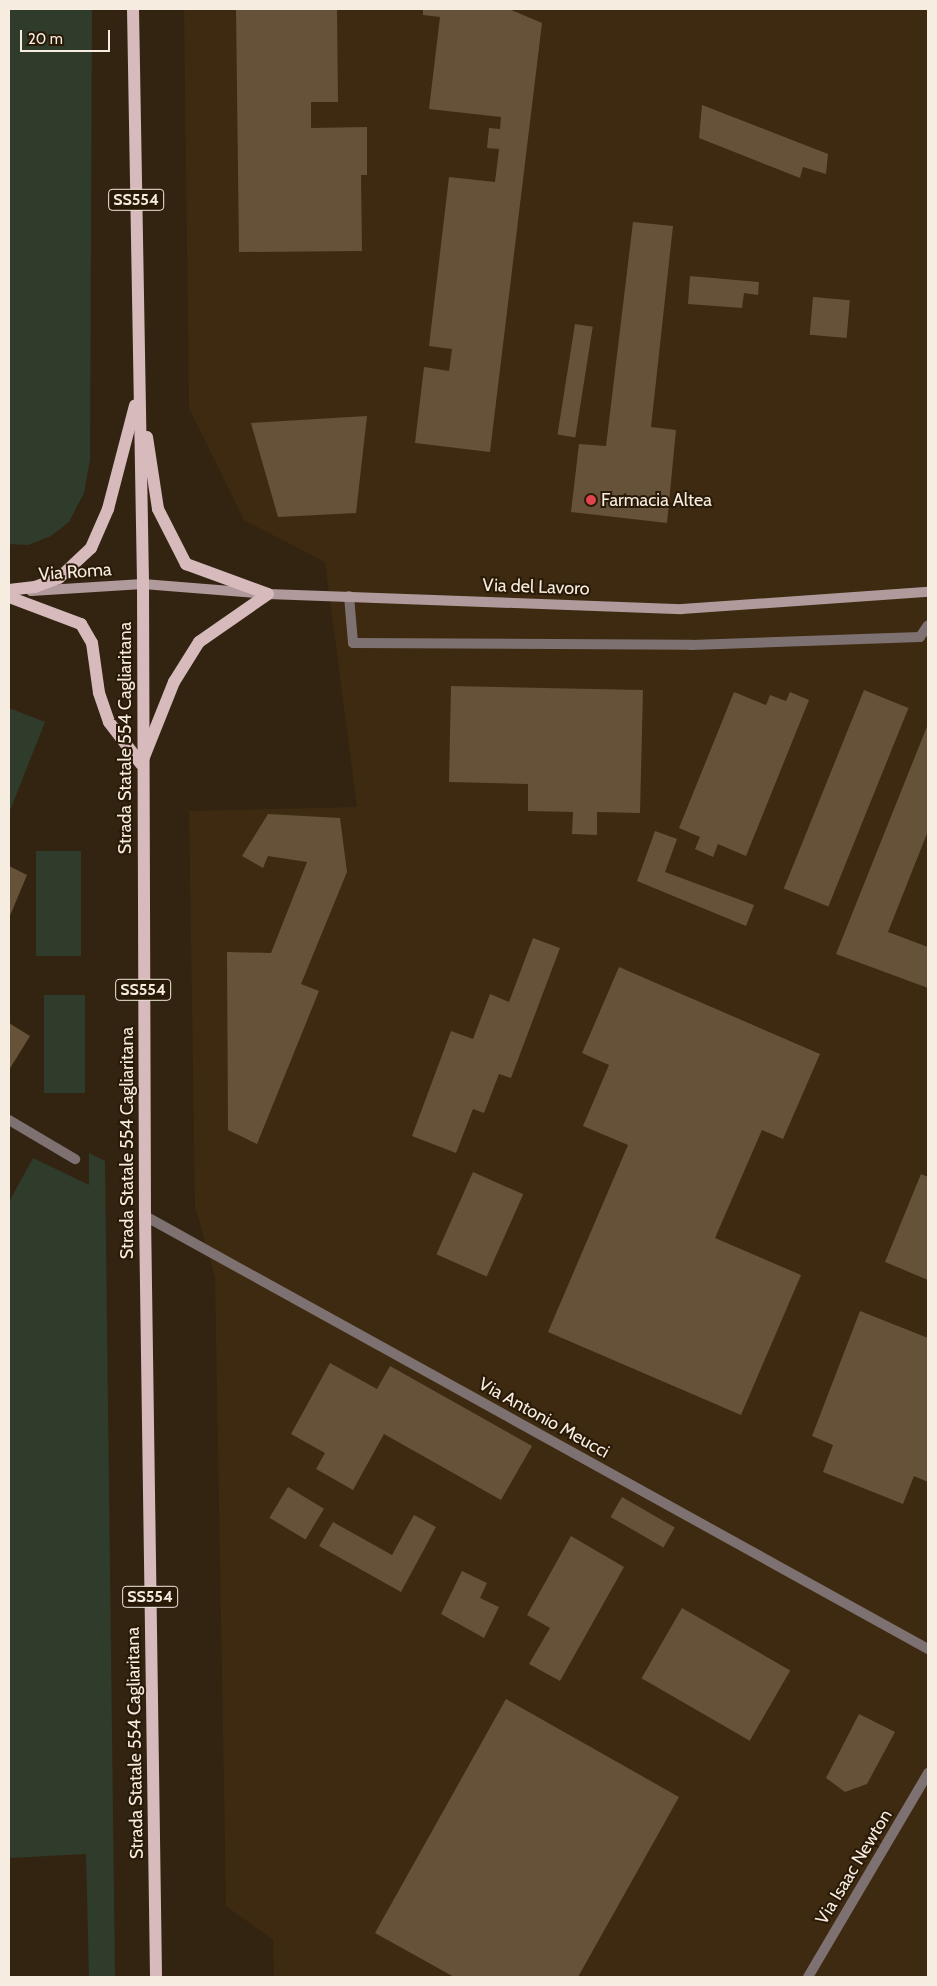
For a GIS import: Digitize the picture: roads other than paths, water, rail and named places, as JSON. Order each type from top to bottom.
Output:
[{"type":"main road","name":"Strada Statale 554 Cagliaritana","points":[[133,9],[143,584],[141,764],[145,1216],[156,1977]]},
{"type":"main road","points":[[9,591],[35,587],[59,578],[91,548],[108,509],[139,390]]},
{"type":"main road","points":[[139,390],[158,509],[186,564],[268,594]]},
{"type":"main road","name":"Via Roma","points":[[9,591],[143,584]]},
{"type":"main road","name":"Via del Lavoro","points":[[143,584],[268,594],[682,609],[928,592]]},
{"type":"main road","points":[[141,764],[174,682],[199,642],[268,594]]},
{"type":"main road","points":[[9,597],[81,624],[92,643],[99,693],[109,722],[141,764]]},
{"type":"street","points":[[349,596],[353,643],[691,645],[920,637],[928,625]]},
{"type":"street","points":[[9,1120],[75,1158]]},
{"type":"street","name":"Via Antonio Meucci","points":[[145,1216],[928,1649]]},
{"type":"street","name":"Via Isaac Newton","points":[[808,1977],[928,1773]]},
{"type":"place","name":"Farmacia Altea","points":[[591,500]]}]
